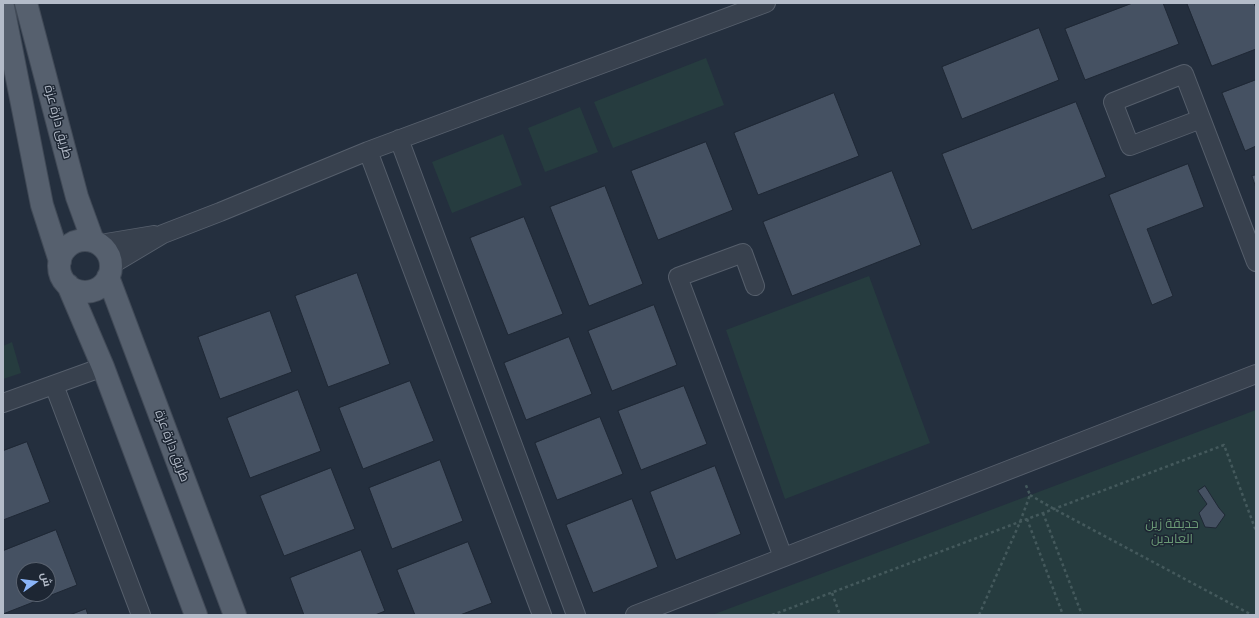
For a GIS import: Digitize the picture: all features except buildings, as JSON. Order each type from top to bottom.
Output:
[{"type":"main road","name":"طريق دارة عزة","points":[[26,3],[77,197],[96,243]]},
{"type":"main road","points":[[3,7],[42,205],[60,261],[60,270],[68,285],[103,367],[196,615]]},
{"type":"main road","points":[[60,261],[63,252],[69,246],[77,241],[84,240],[96,243],[106,250],[110,257],[110,271],[100,286],[93,290],[84,292],[76,290],[68,285]]},
{"type":"main road","name":"طريق دارة عزة","points":[[110,271],[235,615]]},
{"type":"street","points":[[96,243],[163,234],[220,212],[368,150],[766,3]]},
{"type":"street","points":[[1201,119],[1130,146],[1113,102],[1184,74],[1256,262]]},
{"type":"street","points":[[399,139],[576,615]]},
{"type":"street","points":[[368,150],[542,615]]},
{"type":"street","points":[[110,271],[163,234]]},
{"type":"street","points":[[756,286],[743,253],[678,277],[783,558]]},
{"type":"street","points":[[3,404],[103,367]]},
{"type":"street","points":[[635,615],[1256,374]]},
{"type":"street","points":[[54,385],[141,615]]},
{"type":"path","points":[[772,615],[1224,445],[1256,531]]},
{"type":"path","points":[[1019,466],[1030,495],[1252,615]]},
{"type":"path","points":[[979,615],[1020,522],[1030,495]]},
{"type":"path","points":[[1044,513],[1082,615]]},
{"type":"path","points":[[1027,519],[1063,615]]},
{"type":"path","points":[[832,592],[840,615]]},
{"type":"green space","points":[[706,58],[724,105],[613,148],[594,102]]},
{"type":"green space","points":[[580,107],[598,152],[545,172],[528,128]]},
{"type":"green space","points":[[503,134],[522,185],[452,213],[432,162]]},
{"type":"green space","points":[[869,276],[930,443],[785,499],[726,330]]},
{"type":"green space","points":[[12,342],[21,373],[3,379],[3,346]]},
{"type":"green space","name":"حديقة زين العابدين","points":[[1256,410],[1256,615],[712,615]]}]
